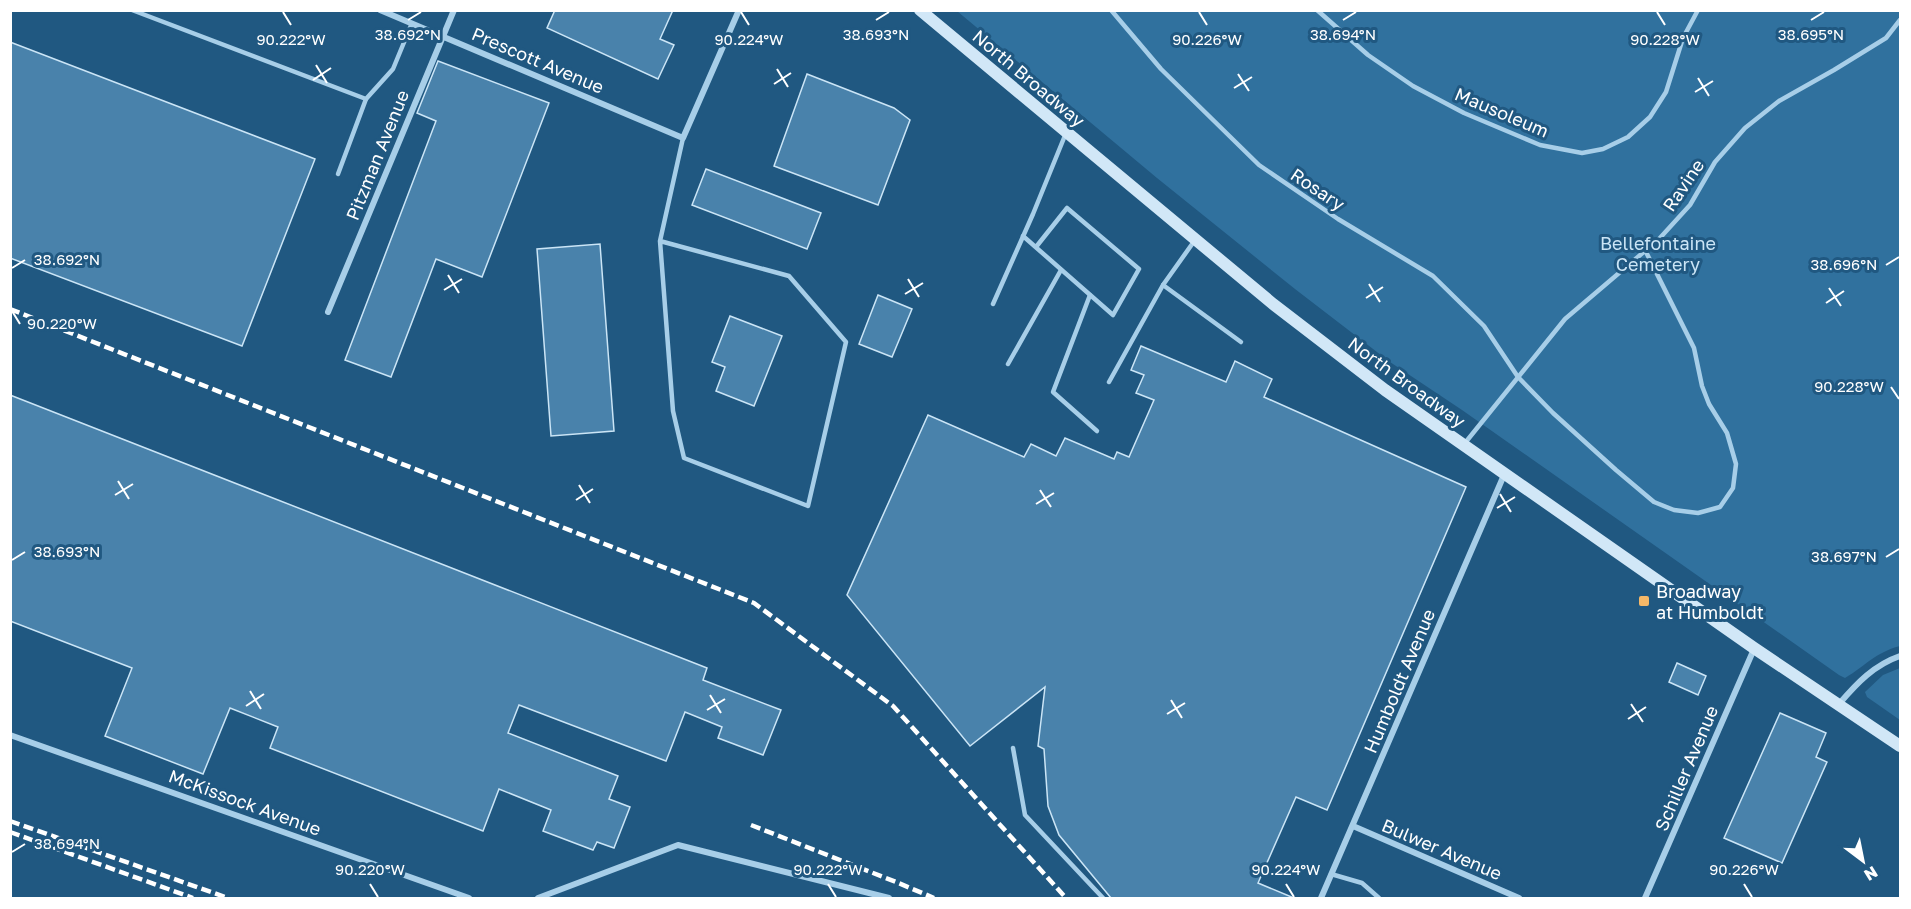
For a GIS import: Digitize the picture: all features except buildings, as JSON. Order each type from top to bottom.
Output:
[{"type":"main road","name":"North Broadway","points":[[920,10],[1195,240],[1301,326],[1385,390],[1754,648],[1900,746]]},
{"type":"street","name":"Prescott Avenue","points":[[380,10],[683,138]]},
{"type":"street","name":"Pitzman Avenue","points":[[328,312],[454,10]]},
{"type":"street","points":[[683,138],[739,10]]},
{"type":"street","name":"Humboldt Avenue","points":[[1321,898],[1504,475]]},
{"type":"street","name":"Schiller Avenue","points":[[1645,898],[1754,648]]},
{"type":"street","points":[[1838,705],[1868,674],[1884,662],[1900,656]]},
{"type":"street","name":"McKissock Avenue","points":[[10,735],[469,898]]},
{"type":"street","name":"Bulwer Avenue","points":[[1353,826],[1519,898]]},
{"type":"street","points":[[538,898],[678,845],[889,898]]},
{"type":"lane","points":[[132,10],[366,99]]},
{"type":"lane","name":"Rosary","points":[[1111,10],[1161,69],[1259,165],[1338,219],[1433,276],[1484,326],[1518,377],[1553,413],[1654,501],[1674,510],[1698,513],[1720,507],[1734,489],[1736,464],[1727,433],[1709,405],[1702,386],[1694,348],[1646,252]]},
{"type":"lane","name":"Mausoleum","points":[[1317,10],[1368,55],[1413,86],[1464,113],[1540,145],[1582,153],[1604,149],[1628,137],[1650,117],[1666,92],[1683,38],[1698,10]]},
{"type":"lane","name":"Ravine","points":[[1463,446],[1565,319],[1646,252],[1690,204],[1715,162],[1745,128],[1779,101],[1886,38],[1900,20]]},
{"type":"lane","points":[[338,174],[366,99],[393,69],[412,23]]},
{"type":"lane","points":[[993,304],[1066,133]]},
{"type":"lane","points":[[660,241],[789,276],[846,342],[808,506],[684,458],[673,411],[660,241],[683,138]]},
{"type":"lane","points":[[1023,236],[1113,315],[1139,269],[1067,208],[1036,247]]},
{"type":"lane","points":[[1109,382],[1163,285],[1195,240]]},
{"type":"lane","points":[[1008,364],[1061,270]]},
{"type":"lane","points":[[1163,285],[1241,342]]},
{"type":"lane","points":[[1090,295],[1053,392],[1097,431]]},
{"type":"lane","points":[[1013,748],[1025,815],[1103,898]]},
{"type":"lane","points":[[1331,874],[1362,883],[1380,898]]},
{"type":"green space","name":"Bellefontaine Cemetery","points":[[957,11],[1900,11],[1900,646],[1877,656],[1845,678],[1839,675],[1390,362],[1157,178]]},
{"type":"green space","points":[[1900,668],[1900,720],[1867,697],[1865,692],[1883,675]]},
{"type":"railway","points":[[10,309],[754,603],[893,706],[1066,898]]},
{"type":"railway","points":[[10,821],[228,898]]},
{"type":"railway","points":[[751,825],[934,898]]},
{"type":"railway","points":[[10,832],[193,898]]},
{"type":"place","name":"Broadway at Humboldt","points":[[1644,601]]}]
